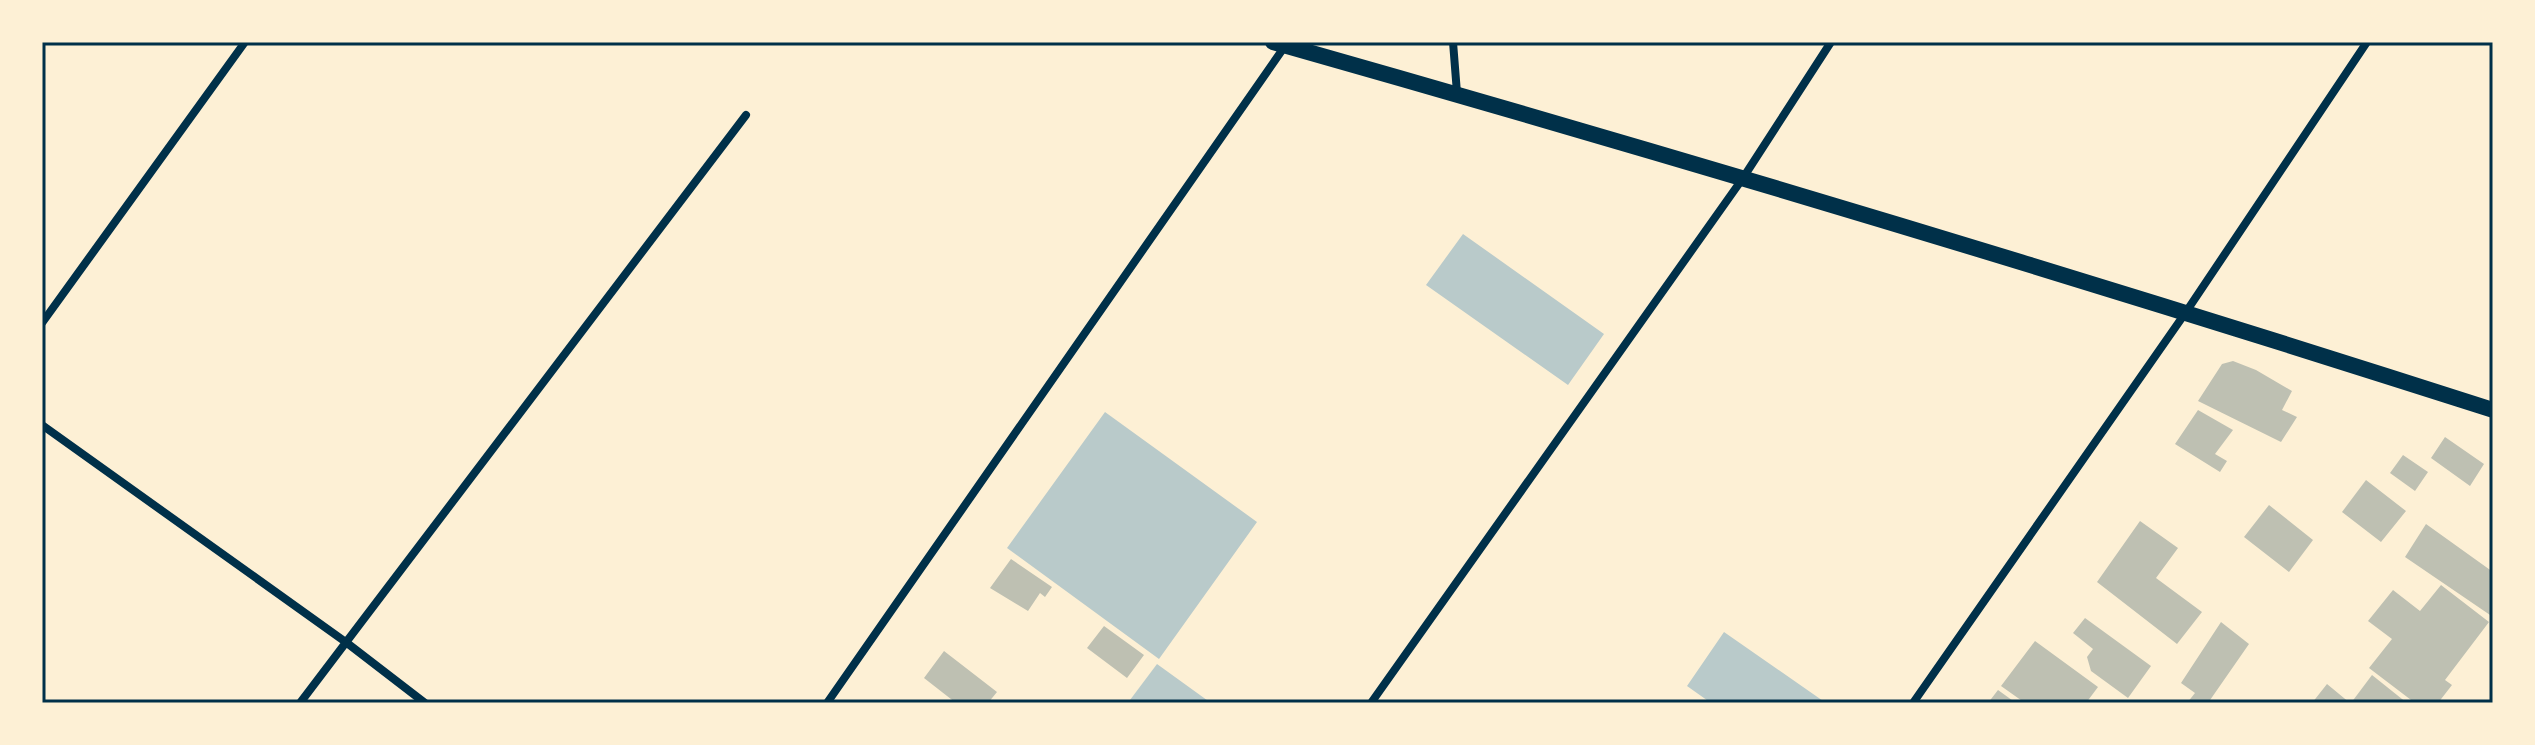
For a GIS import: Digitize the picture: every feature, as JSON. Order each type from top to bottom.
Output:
[{"type":"main road","points":[[1279,44],[1743,178],[2186,312],[2493,410]]},
{"type":"street","points":[[42,323],[245,42]]},
{"type":"street","points":[[1453,42],[1457,93]]},
{"type":"street","points":[[1371,703],[1743,178],[1831,42]]},
{"type":"street","points":[[1913,703],[2186,312],[2367,42]]},
{"type":"street","points":[[827,703],[1279,44]]},
{"type":"street","points":[[300,703],[746,115]]},
{"type":"street","points":[[42,425],[347,643],[425,703]]},
{"type":"shaded area","points":[[1463,234],[1604,334],[1568,385],[1426,285]]},
{"type":"shaded area","points":[[1105,412],[1257,522],[1159,659],[1007,548]]},
{"type":"shaded area","points":[[1724,632],[1826,703],[1711,703],[1687,686]]},
{"type":"shaded area","points":[[1157,664],[1211,703],[1134,703],[1130,700]]},
{"type":"building","points":[[2233,361],[2256,370],[2292,391],[2282,410],[2297,417],[2281,442],[2198,401],[2222,364]]},
{"type":"building","points":[[2198,410],[2233,430],[2215,454],[2227,461],[2220,472],[2175,444]]},
{"type":"building","points":[[2445,437],[2484,464],[2470,486],[2431,458]]},
{"type":"building","points":[[2403,455],[2428,472],[2415,491],[2390,473]]},
{"type":"building","points":[[2366,480],[2406,511],[2381,542],[2342,512]]},
{"type":"building","points":[[2269,505],[2313,540],[2289,572],[2244,537]]},
{"type":"building","points":[[2140,521],[2178,548],[2156,578],[2202,612],[2177,644],[2097,582]]},
{"type":"building","points":[[2426,524],[2493,572],[2493,617],[2405,557]]},
{"type":"building","points":[[1011,559],[1052,587],[1045,597],[1040,593],[1028,611],[990,588]]},
{"type":"building","points":[[2441,585],[2489,622],[2445,680],[2452,685],[2438,703],[2415,703],[2369,668],[2392,639],[2368,621],[2393,590],[2420,611]]},
{"type":"building","points":[[2085,618],[2151,666],[2128,698],[2091,671],[2087,657],[2093,649],[2073,633]]},
{"type":"building","points":[[2221,622],[2249,644],[2208,703],[2187,703],[2195,693],[2181,683]]},
{"type":"building","points":[[1104,626],[1144,655],[1127,678],[1087,648]]},
{"type":"building","points":[[2035,641],[2098,687],[2086,703],[2025,703],[2001,686]]},
{"type":"building","points":[[944,651],[997,692],[988,703],[956,703],[924,678]]},
{"type":"building","points":[[2372,675],[2407,703],[2351,703]]},
{"type":"building","points":[[2327,684],[2350,703],[2312,703]]},
{"type":"building","points":[[1998,690],[2016,703],[1988,703]]}]
